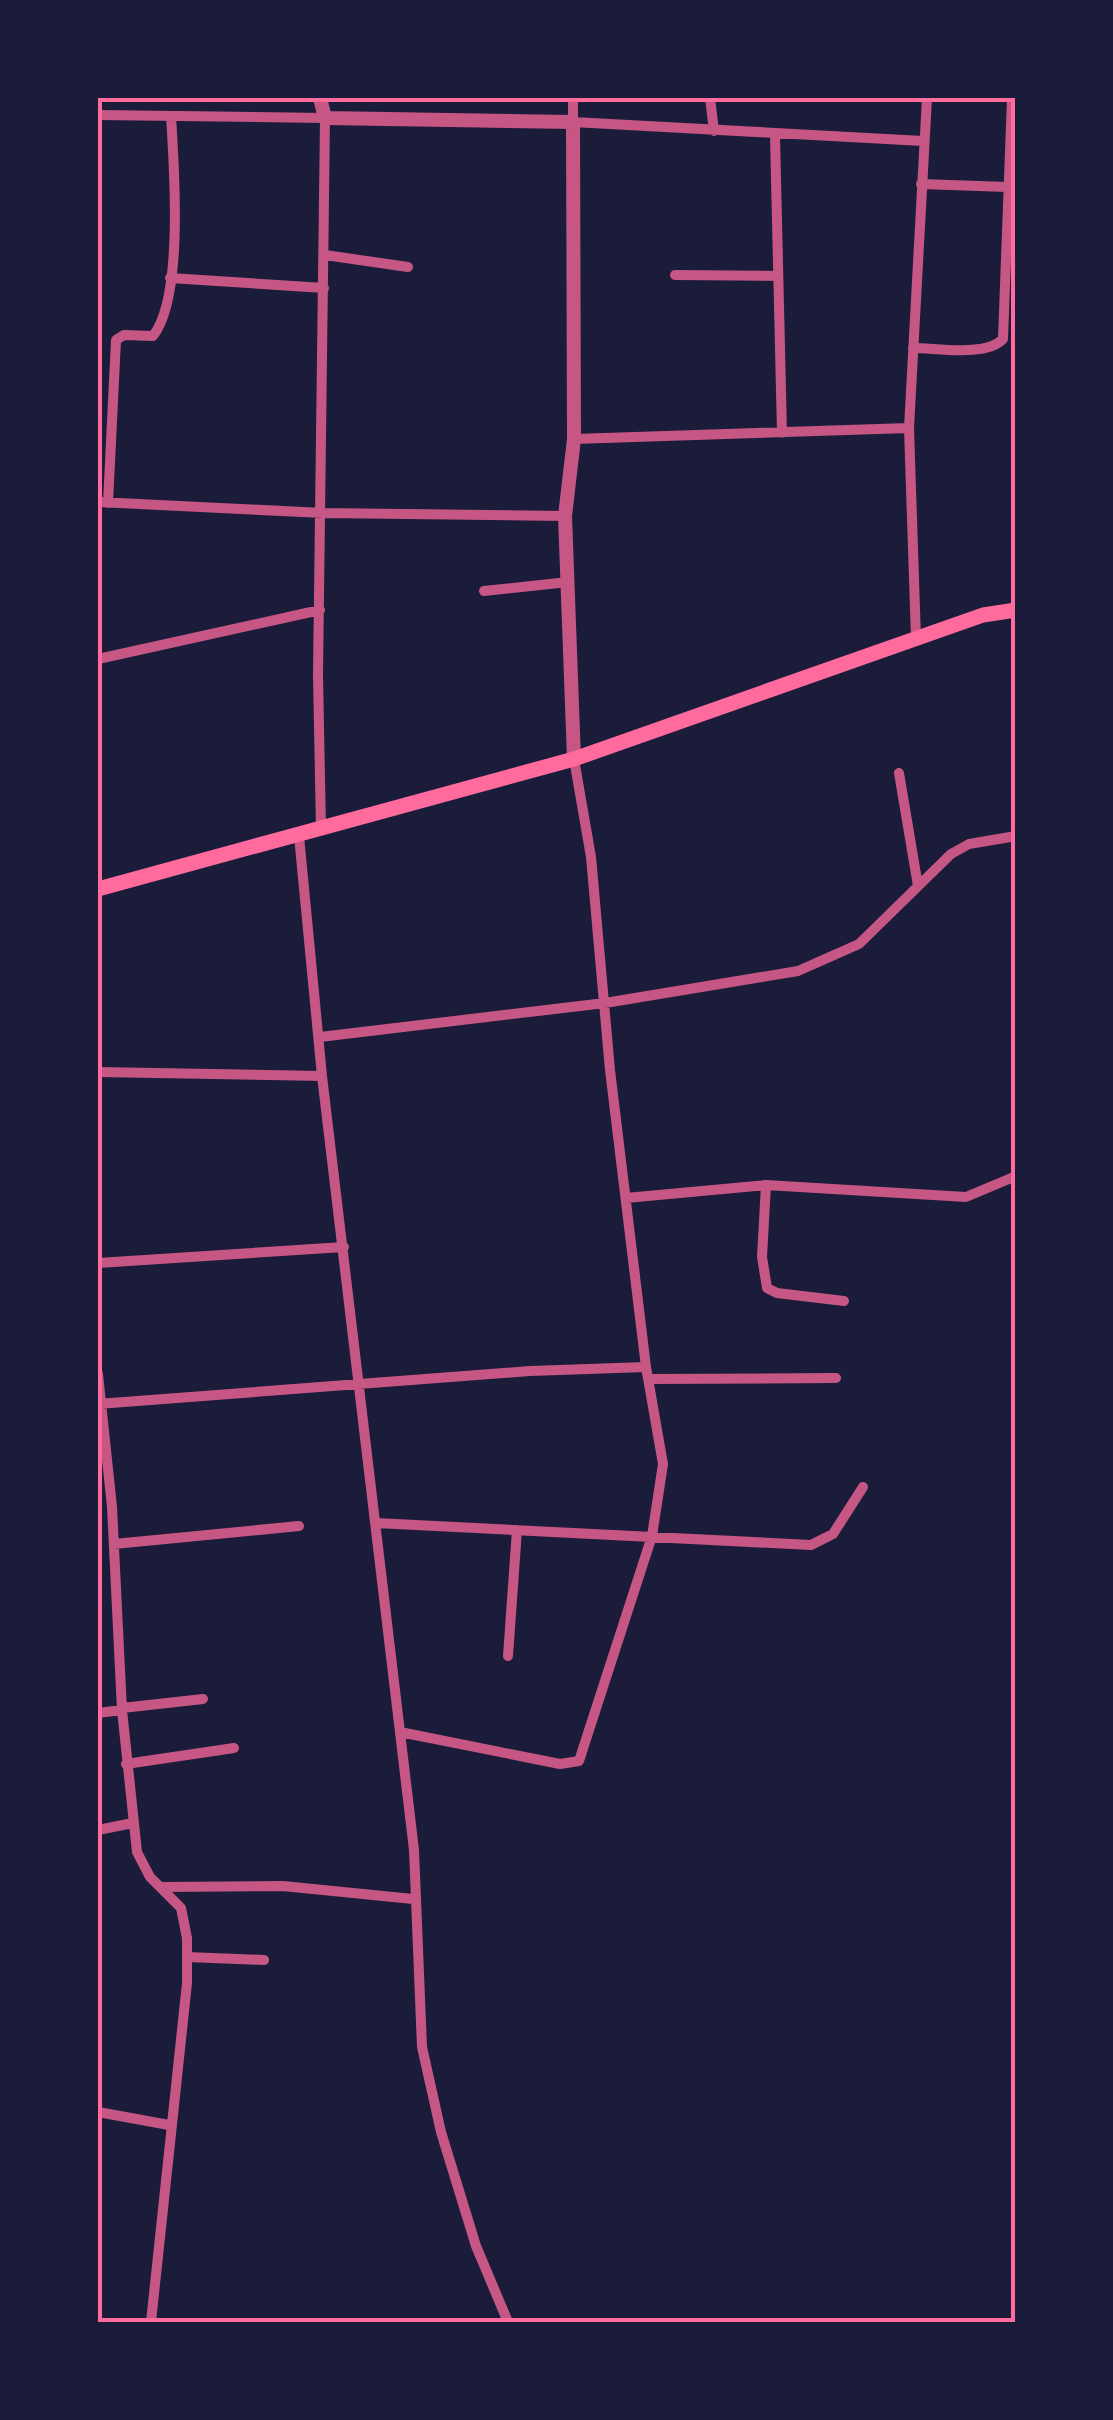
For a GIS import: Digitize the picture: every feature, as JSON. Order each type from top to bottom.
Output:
[{"type":"main road","points":[[98,889],[574,759],[983,616],[1016,610]]},
{"type":"street","points":[[320,98],[325,118],[320,830]]},
{"type":"street","points":[[400,1732],[560,1764],[578,1761],[652,1536],[663,1464],[647,1373],[626,1198],[588,833],[574,759],[565,516],[574,438],[572,98]]},
{"type":"street","points":[[710,98],[714,131]]},
{"type":"street","points":[[916,639],[909,428],[927,98]]},
{"type":"street","points":[[913,348],[985,348],[1003,339],[1012,98]]},
{"type":"street","points":[[98,115],[573,122],[923,142]]},
{"type":"street","points":[[171,116],[176,200],[170,278],[156,332],[146,339],[124,335],[116,340],[103,502],[323,513],[565,516]]},
{"type":"street","points":[[775,136],[782,433]]},
{"type":"street","points":[[921,184],[1007,187]]},
{"type":"street","points":[[324,255],[408,267]]},
{"type":"street","points":[[675,275],[778,276]]},
{"type":"street","points":[[170,278],[324,288]]},
{"type":"street","points":[[574,438],[909,428]]},
{"type":"street","points":[[484,590],[568,582]]},
{"type":"street","points":[[98,659],[320,610]]},
{"type":"street","points":[[899,774],[918,886]]},
{"type":"street","points":[[299,836],[322,1076],[414,1850],[422,2046],[441,2132],[476,2246],[508,2322]]},
{"type":"street","points":[[320,1037],[604,1003],[798,971],[859,944],[918,886],[969,844],[1016,836]]},
{"type":"street","points":[[98,1072],[322,1076]]},
{"type":"street","points":[[626,1198],[766,1185],[966,1197],[1016,1176]]},
{"type":"street","points":[[766,1185],[762,1257],[768,1288],[777,1293],[844,1301]]},
{"type":"street","points":[[98,1263],[344,1246]]},
{"type":"street","points":[[99,1404],[358,1386],[647,1373],[836,1378]]},
{"type":"street","points":[[98,1374],[112,1507],[126,1764],[137,1852],[150,1877],[180,1908],[187,1957],[151,2322]]},
{"type":"street","points":[[376,1522],[811,1545],[833,1534],[863,1487]]},
{"type":"street","points":[[98,1509],[112,1507]]},
{"type":"street","points":[[114,1544],[300,1526]]},
{"type":"street","points":[[508,1656],[517,1530]]},
{"type":"street","points":[[98,1713],[204,1699]]},
{"type":"street","points":[[126,1764],[234,1748]]},
{"type":"street","points":[[98,1830],[133,1824]]},
{"type":"street","points":[[163,1887],[282,1886],[413,1898]]},
{"type":"street","points":[[187,1957],[264,1960]]},
{"type":"street","points":[[98,2112],[169,2125]]}]
